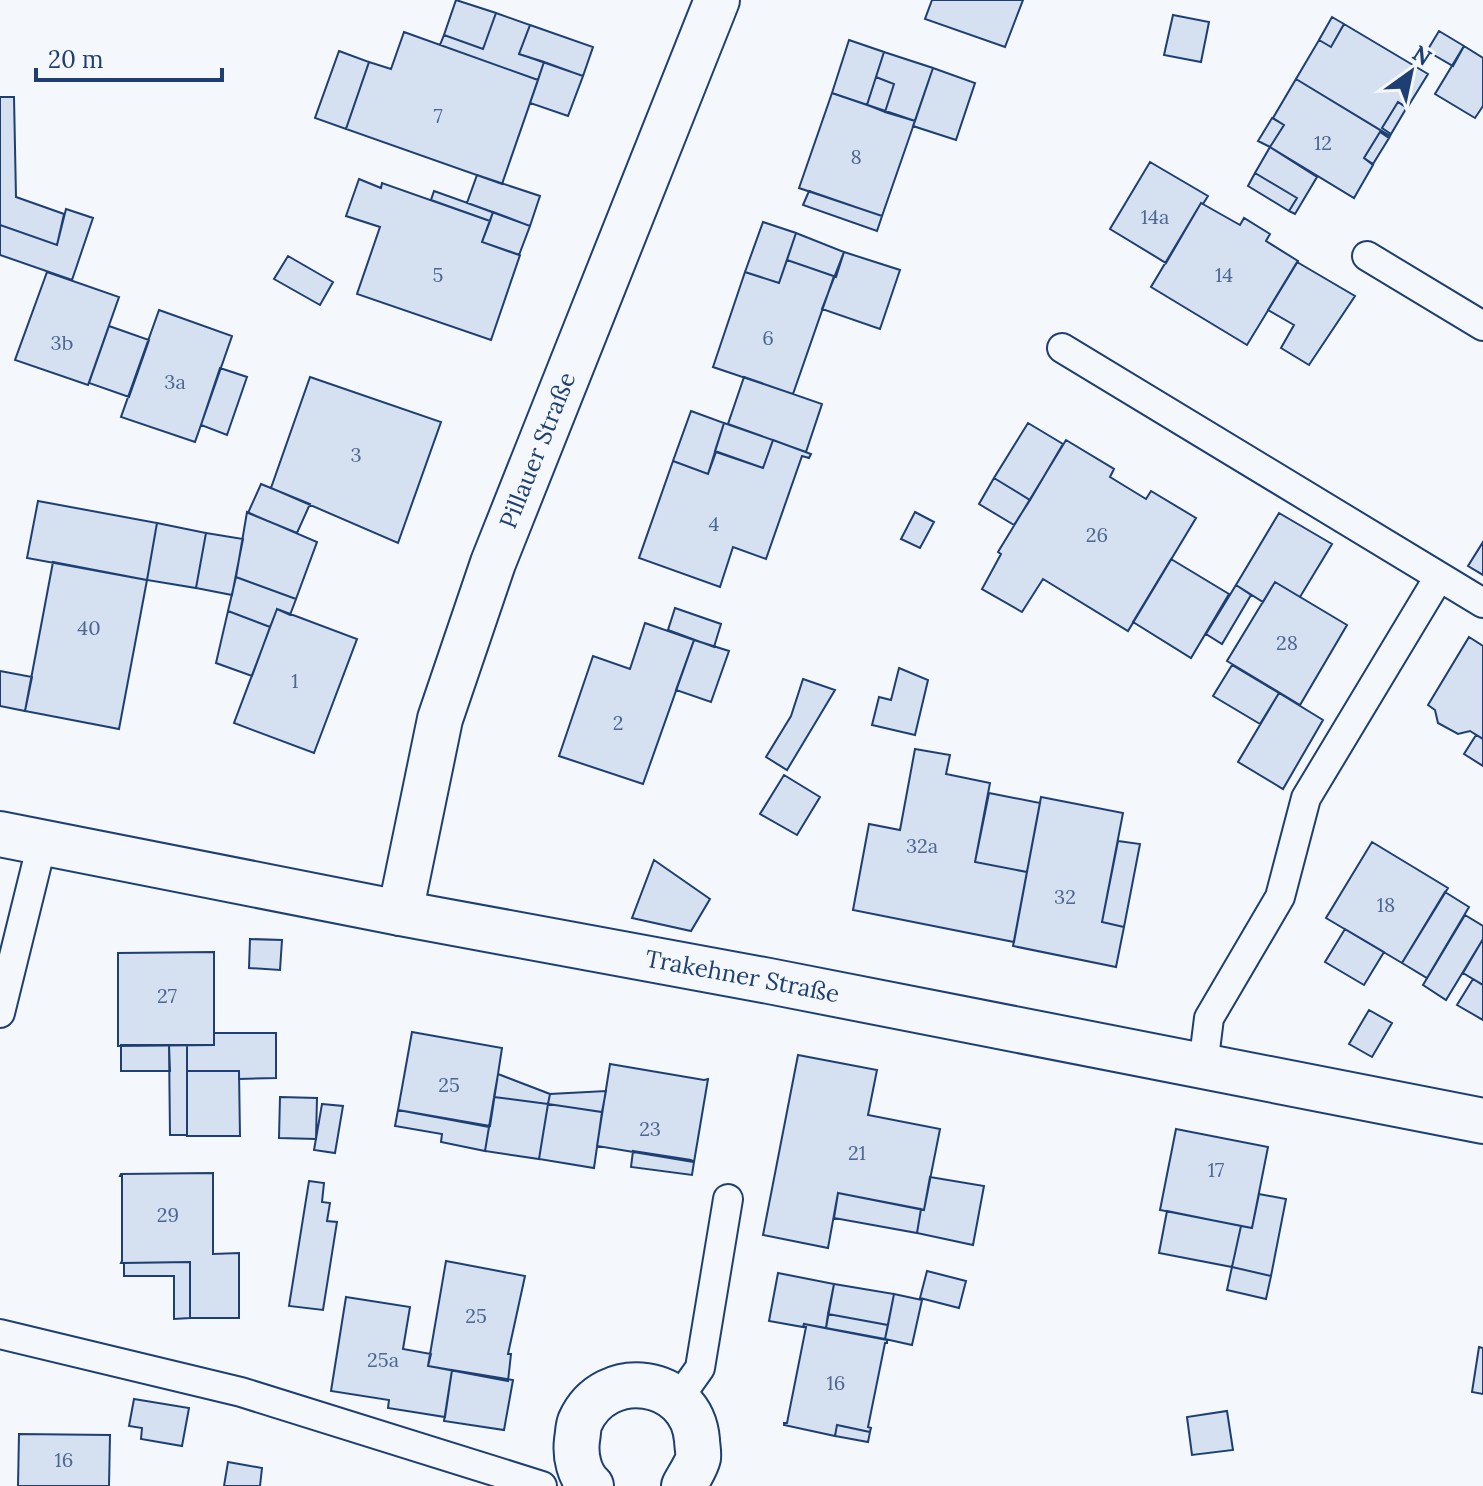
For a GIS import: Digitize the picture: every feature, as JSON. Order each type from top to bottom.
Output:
[{"type":"street","name":"Pillauer Straße","points":[[400,913],[440,719],[488,577],[717,0]]},
{"type":"street","name":"Trakehner Straße","points":[[0,834],[1483,1121]]},
{"type":"street","points":[[581,1484],[575,1453],[579,1423],[596,1399],[622,1385],[651,1386],[678,1399],[696,1426],[698,1457],[684,1486]]},
{"type":"lane","points":[[1367,256],[1483,326]]},
{"type":"lane","points":[[1062,348],[1483,603]]},
{"type":"lane","points":[[1203,1066],[1209,1018],[1280,897],[1306,798],[1439,577]]},
{"type":"lane","points":[[0,1013],[42,843]]},
{"type":"lane","points":[[678,1399],[700,1368],[728,1199]]},
{"type":"lane","points":[[0,1334],[241,1392],[542,1486]]},
{"type":"building","points":[[456,0],[496,13],[483,49],[444,35]]},
{"type":"building","points":[[932,0],[1023,0],[1005,47],[925,19]]},
{"type":"building","points":[[496,13],[530,25],[519,54],[544,62],[538,80],[440,45],[444,35],[483,49]]},
{"type":"building","points":[[1173,15],[1209,22],[1201,62],[1164,55]]},
{"type":"building","points":[[1332,17],[1344,24],[1331,47],[1319,40]]},
{"type":"building","points":[[1344,24],[1428,74],[1407,108],[1398,102],[1382,128],[1390,136],[1296,79],[1319,40],[1331,47]]},
{"type":"building","points":[[530,25],[593,47],[583,76],[519,54]]},
{"type":"building","points":[[1439,31],[1464,46],[1453,66],[1427,51]]},
{"type":"building","points":[[404,32],[538,80],[502,184],[346,129],[369,62],[391,69]]},
{"type":"building","points":[[849,40],[884,52],[867,105],[832,93]]},
{"type":"building","points":[[1464,46],[1483,58],[1483,106],[1475,118],[1435,94]]},
{"type":"building","points":[[339,51],[369,62],[346,129],[315,118]]},
{"type":"building","points":[[884,52],[933,68],[915,121],[885,112],[894,84],[876,77]]},
{"type":"building","points":[[544,62],[583,76],[568,116],[530,103]]},
{"type":"building","points":[[933,68],[975,83],[956,140],[913,126]]},
{"type":"building","points":[[876,77],[894,84],[885,112],[867,105]]},
{"type":"building","points":[[1296,79],[1390,136],[1380,132],[1364,158],[1373,165],[1354,198],[1270,147],[1284,125],[1273,118]]},
{"type":"building","points":[[832,93],[915,121],[882,216],[799,188]]},
{"type":"building","points":[[0,97],[14,97],[16,197],[64,214],[57,245],[0,225]]},
{"type":"building","points":[[1398,102],[1407,107],[1391,134],[1382,128]]},
{"type":"building","points":[[1272,118],[1284,125],[1270,147],[1258,141]]},
{"type":"building","points":[[1380,132],[1389,138],[1373,164],[1364,158]]},
{"type":"building","points":[[1270,147],[1317,177],[1295,214],[1289,211],[1297,198],[1255,173]]},
{"type":"building","points":[[1150,162],[1208,196],[1166,263],[1110,229]]},
{"type":"building","points":[[1255,173],[1297,198],[1289,211],[1248,186]]},
{"type":"building","points":[[477,175],[540,196],[530,226],[467,203]]},
{"type":"building","points":[[359,179],[381,188],[382,183],[490,221],[482,242],[520,255],[491,340],[357,294],[380,227],[346,216]]},
{"type":"building","points":[[434,191],[493,212],[490,221],[431,200]]},
{"type":"building","points":[[809,191],[882,216],[877,231],[803,205]]},
{"type":"building","points":[[1201,203],[1240,225],[1244,218],[1270,234],[1266,241],[1298,261],[1247,345],[1151,287]]},
{"type":"building","points":[[66,209],[93,218],[72,280],[0,255],[0,225],[57,245]]},
{"type":"building","points":[[493,212],[530,226],[519,255],[482,242]]},
{"type":"building","points":[[763,222],[796,233],[779,283],[745,272]]},
{"type":"building","points":[[796,233],[844,252],[836,277],[787,260]]},
{"type":"building","points":[[844,252],[900,270],[880,329],[822,309]]},
{"type":"building","points":[[288,256],[333,282],[320,305],[274,279]]},
{"type":"building","points":[[787,260],[834,276],[793,394],[713,367],[745,272],[779,283]]},
{"type":"building","points":[[1297,262],[1355,296],[1309,365],[1281,348],[1294,325],[1268,310]]},
{"type":"building","points":[[47,272],[119,297],[88,385],[15,360]]},
{"type":"building","points":[[159,310],[232,336],[195,442],[121,417]]},
{"type":"building","points":[[109,326],[149,340],[129,397],[89,383]]},
{"type":"building","points":[[220,368],[247,377],[227,435],[201,425]]},
{"type":"building","points":[[310,377],[441,422],[398,543],[271,488]]},
{"type":"building","points":[[744,377],[822,404],[806,452],[728,424]]},
{"type":"building","points":[[691,411],[724,423],[708,474],[673,461]]},
{"type":"building","points":[[724,423],[773,440],[763,468],[715,451]]},
{"type":"building","points":[[1028,423],[1063,444],[1030,500],[994,478]]},
{"type":"building","points":[[773,440],[811,454],[809,458],[802,456],[766,559],[733,547],[720,587],[639,558],[673,461],[708,474],[716,452],[763,468]]},
{"type":"building","points":[[1066,440],[1114,469],[1110,477],[1146,499],[1151,491],[1196,518],[1128,631],[1043,579],[1022,612],[982,589],[1001,554],[998,552]]},
{"type":"building","points":[[994,478],[1030,500],[1014,525],[979,504]]},
{"type":"building","points":[[261,484],[310,504],[297,533],[248,513]]},
{"type":"building","points":[[38,501],[157,523],[147,580],[27,558]]},
{"type":"building","points":[[247,512],[317,542],[296,599],[236,577]]},
{"type":"building","points":[[915,512],[934,522],[920,548],[901,539]]},
{"type":"building","points":[[1279,513],[1332,544],[1300,597],[1275,582],[1263,602],[1236,585]]},
{"type":"building","points":[[157,523],[206,533],[196,588],[147,580]]},
{"type":"building","points":[[206,533],[243,539],[232,595],[196,588]]},
{"type":"building","points":[[1483,542],[1483,575],[1468,566]]},
{"type":"building","points":[[1171,559],[1229,594],[1191,658],[1133,622]]},
{"type":"building","points":[[53,562],[147,580],[119,729],[25,711]]},
{"type":"building","points":[[236,577],[296,599],[290,615],[277,609],[270,627],[228,611]]},
{"type":"building","points":[[1275,582],[1347,625],[1300,705],[1227,661]]},
{"type":"building","points":[[1236,585],[1251,595],[1222,644],[1206,634]]},
{"type":"building","points":[[675,608],[721,624],[714,647],[668,630]]},
{"type":"building","points":[[277,609],[357,639],[314,753],[234,723]]},
{"type":"building","points":[[228,611],[270,627],[252,676],[216,663]]},
{"type":"building","points":[[645,623],[694,640],[643,784],[559,756],[593,656],[630,669]]},
{"type":"building","points":[[1469,637],[1483,646],[1483,739],[1470,731],[1458,734],[1438,723],[1435,710],[1428,705]]},
{"type":"building","points":[[694,640],[729,651],[711,702],[676,690]]},
{"type":"building","points":[[1232,665],[1279,693],[1260,724],[1213,696]]},
{"type":"building","points":[[899,668],[928,680],[915,735],[872,725],[879,697],[891,700]]},
{"type":"building","points":[[0,671],[32,677],[25,711],[0,706]]},
{"type":"building","points":[[803,679],[835,690],[787,770],[766,757],[791,716]]},
{"type":"building","points":[[1279,693],[1323,720],[1283,789],[1238,762]]},
{"type":"building","points":[[1476,735],[1483,739],[1483,766],[1464,754]]},
{"type":"building","points":[[915,749],[950,755],[946,774],[990,783],[975,862],[1027,872],[1014,942],[853,910],[869,824],[900,830]]},
{"type":"building","points":[[784,775],[820,797],[797,835],[760,814]]},
{"type":"building","points":[[989,793],[1040,803],[1027,872],[975,862]]},
{"type":"building","points":[[1041,797],[1123,813],[1102,922],[1124,927],[1116,967],[1013,946]]},
{"type":"building","points":[[1118,841],[1140,844],[1124,927],[1102,922]]},
{"type":"building","points":[[1372,842],[1448,888],[1402,963],[1326,918]]},
{"type":"building","points":[[654,860],[710,899],[691,931],[632,918]]},
{"type":"building","points":[[1445,892],[1469,907],[1427,978],[1402,963]]},
{"type":"building","points":[[1465,915],[1483,926],[1483,939],[1446,1000],[1423,985]]},
{"type":"building","points":[[1345,929],[1384,952],[1364,985],[1325,962]]},
{"type":"building","points":[[250,939],[282,940],[280,970],[249,968]]},
{"type":"building","points":[[1483,939],[1483,985],[1463,973]]},
{"type":"building","points":[[214,952],[214,1045],[118,1046],[118,953]]},
{"type":"building","points":[[1473,979],[1483,985],[1483,1020],[1457,1005]]},
{"type":"building","points":[[1369,1010],[1392,1023],[1372,1057],[1349,1044]]},
{"type":"building","points":[[412,1032],[502,1048],[490,1126],[398,1110]]},
{"type":"building","points":[[214,1033],[276,1033],[276,1078],[239,1079],[239,1071],[187,1071],[187,1045],[214,1045]]},
{"type":"building","points":[[121,1045],[169,1045],[170,1071],[121,1071]]},
{"type":"building","points":[[169,1045],[187,1045],[187,1135],[170,1135]]},
{"type":"building","points":[[798,1055],[877,1070],[868,1115],[940,1129],[924,1210],[838,1193],[828,1248],[763,1235]]},
{"type":"building","points":[[610,1064],[708,1079],[694,1162],[597,1146]]},
{"type":"building","points":[[187,1071],[239,1071],[240,1136],[187,1136]]},
{"type":"building","points":[[498,1074],[550,1094],[548,1104],[494,1097]]},
{"type":"building","points":[[606,1091],[602,1112],[548,1104],[550,1094]]},
{"type":"building","points":[[280,1097],[317,1098],[316,1139],[279,1138]]},
{"type":"building","points":[[494,1097],[548,1104],[539,1159],[485,1151]]},
{"type":"building","points":[[322,1104],[343,1106],[335,1153],[314,1150]]},
{"type":"building","points":[[548,1104],[602,1112],[594,1168],[539,1159]]},
{"type":"building","points":[[398,1110],[489,1127],[485,1151],[441,1142],[442,1134],[395,1126]]},
{"type":"building","points":[[1176,1129],[1268,1147],[1252,1228],[1160,1210]]},
{"type":"building","points":[[633,1151],[691,1160],[694,1162],[692,1175],[631,1167]]},
{"type":"building","points":[[213,1173],[213,1254],[239,1253],[239,1318],[190,1318],[190,1262],[121,1263],[121,1174]]},
{"type":"building","points":[[930,1177],[984,1186],[973,1245],[917,1233]]},
{"type":"building","points":[[309,1181],[324,1183],[322,1202],[330,1203],[327,1221],[337,1222],[323,1310],[289,1306]]},
{"type":"building","points":[[838,1193],[921,1209],[917,1233],[834,1218]]},
{"type":"building","points":[[1259,1194],[1286,1199],[1271,1276],[1232,1267],[1241,1226],[1252,1228]]},
{"type":"building","points":[[1167,1211],[1241,1226],[1232,1267],[1159,1253]]},
{"type":"building","points":[[446,1261],[525,1276],[508,1354],[511,1354],[508,1381],[428,1366]]},
{"type":"building","points":[[190,1262],[190,1318],[174,1319],[174,1276],[124,1276],[124,1263]]},
{"type":"building","points":[[1232,1267],[1271,1276],[1266,1299],[1227,1290]]},
{"type":"building","points":[[927,1271],[966,1281],[959,1308],[920,1298]]},
{"type":"building","points":[[778,1273],[834,1284],[826,1328],[769,1321]]},
{"type":"building","points":[[834,1284],[894,1294],[888,1325],[828,1314]]},
{"type":"building","points":[[894,1294],[922,1300],[912,1345],[885,1339]]},
{"type":"building","points":[[346,1297],[410,1307],[403,1349],[431,1354],[428,1366],[452,1370],[445,1417],[388,1408],[389,1400],[331,1391]]},
{"type":"building","points":[[828,1314],[888,1325],[885,1339],[826,1328]]},
{"type":"building","points":[[804,1324],[887,1340],[868,1427],[871,1428],[870,1432],[837,1425],[835,1436],[784,1425],[787,1423],[806,1327],[803,1327]]},
{"type":"building","points":[[1479,1347],[1483,1348],[1483,1394],[1472,1392]]},
{"type":"building","points":[[452,1370],[513,1380],[504,1430],[444,1421]]},
{"type":"building","points":[[134,1399],[189,1408],[182,1446],[141,1439],[142,1428],[129,1426]]},
{"type":"building","points":[[1227,1411],[1233,1450],[1192,1455],[1187,1417]]},
{"type":"building","points":[[837,1425],[870,1432],[868,1442],[835,1436]]},
{"type":"building","points":[[19,1434],[110,1435],[109,1486],[18,1486]]},
{"type":"building","points":[[228,1462],[262,1468],[260,1486],[224,1486]]}]
